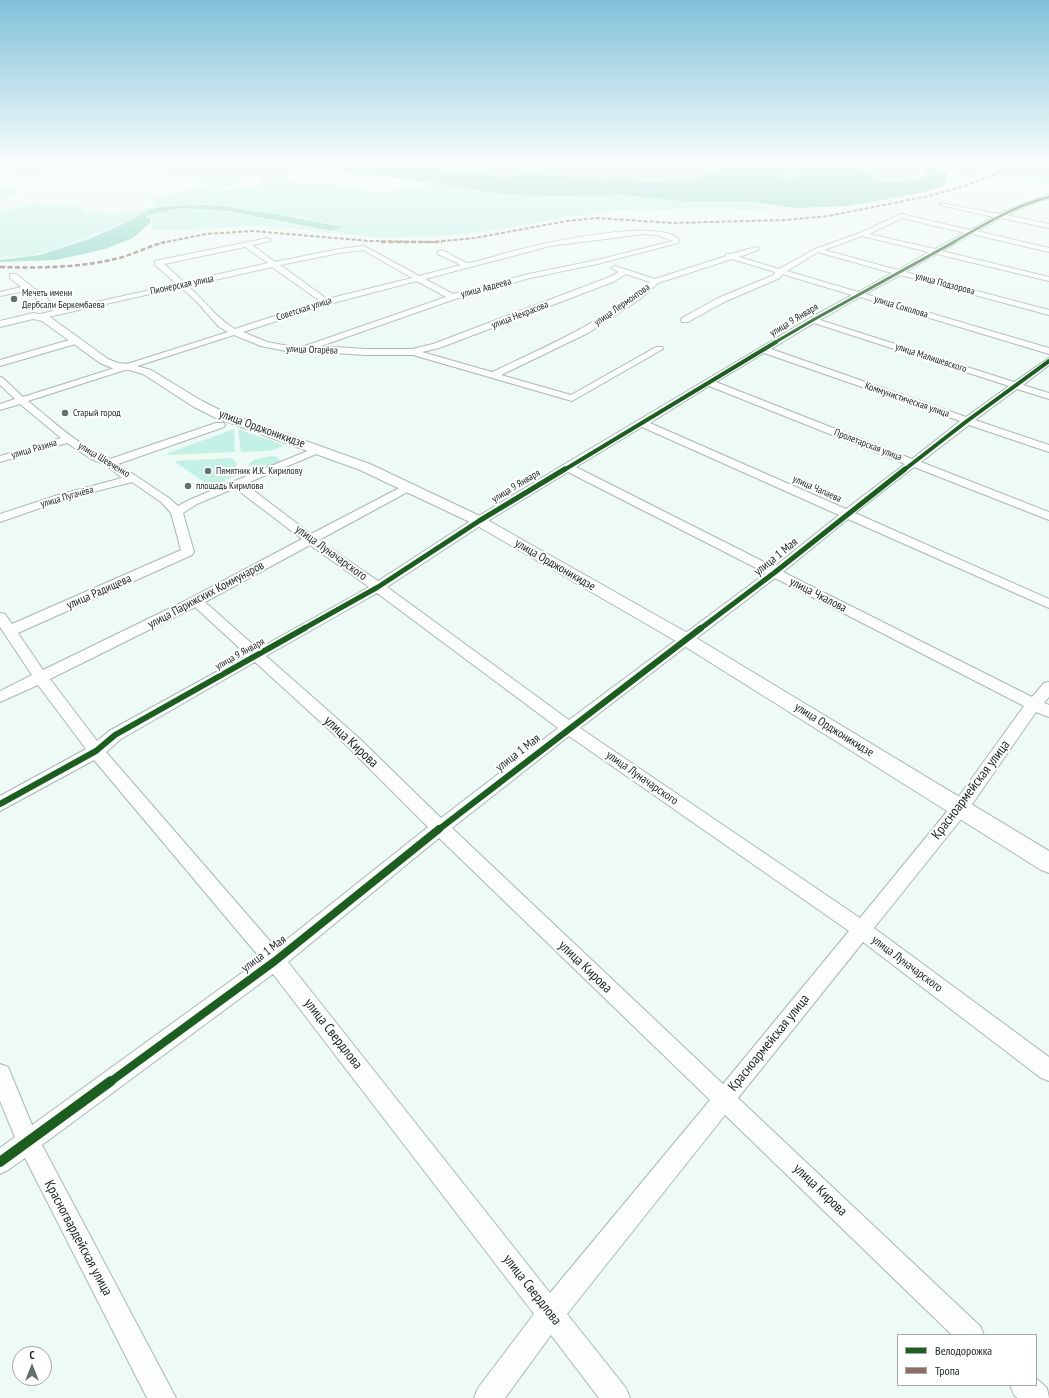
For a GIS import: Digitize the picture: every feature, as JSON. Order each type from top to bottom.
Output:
[{"type":"main road","name":"Пионерская улица","points":[[0,324],[23,318],[39,317]]},
{"type":"main road","name":"улица Орджоникидзе","points":[[39,317],[50,321],[110,364],[130,367],[147,372],[198,404],[218,414],[365,468],[409,487],[478,521],[687,640],[1049,863]]},
{"type":"street","points":[[685,320],[721,300],[777,276],[779,272],[817,250],[877,227]]},
{"type":"street","points":[[950,227],[1049,250]]},
{"type":"street","name":"улица 9 Января","points":[[0,804],[96,751],[115,735],[378,587],[478,521],[566,467],[813,320],[980,227]]},
{"type":"street","name":"Советская улица","points":[[0,407],[130,367],[326,302],[550,244],[583,238],[644,232],[658,233],[676,239],[676,242]]},
{"type":"street","points":[[862,234],[1049,279]]},
{"type":"street","points":[[247,245],[268,240]]},
{"type":"street","name":"улица Авдеева","points":[[300,351],[452,297],[528,276],[597,262],[676,242]]},
{"type":"street","points":[[247,245],[326,302]]},
{"type":"street","name":"улица Огарёва","points":[[247,245],[158,263],[201,301],[222,324],[234,332],[264,344],[300,351],[319,349],[365,352],[413,352],[572,398],[659,349]]},
{"type":"street","name":"Пионерская улица","points":[[39,317],[274,264],[339,251],[364,248],[420,278]]},
{"type":"street","name":"улица Лермонтова","points":[[493,375],[585,331],[637,297],[655,281],[729,256],[756,249]]},
{"type":"street","name":"улица Подзорова","points":[[817,250],[899,271],[1049,313]]},
{"type":"street","points":[[441,252],[467,265]]},
{"type":"street","name":"улица Соколова","points":[[729,256],[1049,351]]},
{"type":"street","points":[[597,262],[655,281]]},
{"type":"street","name":"улица Некрасова","points":[[413,352],[436,346],[494,325],[610,280],[625,272]]},
{"type":"street","points":[[13,276],[59,312]]},
{"type":"street","points":[[420,278],[452,297]]},
{"type":"street","points":[[0,294],[27,288]]},
{"type":"street","name":"улица Малишевского","points":[[813,320],[1049,396]]},
{"type":"street","points":[[0,363],[76,341]]},
{"type":"street","name":"Коммунистическая улица","points":[[764,350],[1049,449]]},
{"type":"street","name":"улица 1 Мая","points":[[0,1162],[275,961],[440,828],[569,728],[774,573],[967,420],[1049,361]]},
{"type":"street","name":"улица Шевченко","points":[[0,380],[22,401],[69,439],[95,457],[110,463],[127,476],[134,478],[177,512]]},
{"type":"street","name":"Пролетарская улица","points":[[709,383],[1049,516]]},
{"type":"street","name":"улица Чапаева","points":[[642,423],[1049,604]]},
{"type":"street","points":[[110,463],[220,425]]},
{"type":"street","name":"улица Разина","points":[[0,459],[69,439]]},
{"type":"street","points":[[177,512],[192,502],[317,450]]},
{"type":"street","name":"улица Чкалова","points":[[566,467],[1042,708]]},
{"type":"street","name":"улица Пугачёва","points":[[0,518],[62,497],[134,478]]},
{"type":"street","name":"улица Луначарского","points":[[237,484],[569,728],[860,930],[1049,1070]]},
{"type":"street","name":"улица Парижских Коммунаров","points":[[0,697],[196,601],[409,487]]},
{"type":"street","name":"улица Радищева","points":[[9,631],[188,552],[177,512]]},
{"type":"street","name":"улица Кирова","points":[[196,601],[353,742],[440,828],[970,1334]]},
{"type":"street","name":"улица Свердлова","points":[[0,617],[41,678],[96,751],[275,961],[616,1398]]},
{"type":"street","name":"Красноармейская улица","points":[[488,1398],[550,1314],[860,930],[1042,708],[1049,687]]},
{"type":"street","name":"Красногвардейская улица","points":[[0,1075],[28,1141],[162,1398]]},
{"type":"street","points":[[1025,1386],[1038,1398]]},
{"type":"shaded area","points":[[0,227],[112,227],[56,249],[27,256],[0,257]]},
{"type":"shaded area","points":[[116,227],[145,227],[133,238],[105,249],[56,260],[0,262],[0,260],[40,255],[89,239]]},
{"type":"shaded area","points":[[151,227],[231,227],[157,231]]},
{"type":"shaded area","points":[[277,227],[307,227],[332,232],[343,227],[513,227],[440,236],[380,238]]},
{"type":"shaded area","points":[[312,227],[342,227],[332,231]]},
{"type":"shaded area","points":[[234,429],[235,452],[167,455],[168,453]]},
{"type":"shaded area","points":[[238,429],[283,445],[280,448],[263,451],[241,452]]},
{"type":"shaded area","points":[[271,456],[277,457],[281,461],[269,468],[260,470],[256,470],[248,466],[254,460]]},
{"type":"shaded area","points":[[232,458],[236,462],[237,475],[214,485],[208,485],[174,461]]},
{"type":"marked path","points":[[0,267],[57,266],[100,262],[126,256],[154,245],[178,238],[234,231],[273,231],[369,241],[424,242],[475,238],[535,227]]},
{"type":"cycle path","points":[[0,804],[96,751],[115,735],[378,587],[479,521],[813,320],[980,227]]},
{"type":"cycle path","points":[[0,1162],[275,961],[440,828],[569,728],[774,573],[967,421],[1049,361]]},
{"type":"place","name":"Мечеть имени Дербсали Беркембаева","points":[[14,299]]},
{"type":"place","name":"Старый город","points":[[65,413]]},
{"type":"place","name":"Пямятник И.К. Кирилову","points":[[208,471]]},
{"type":"place","name":"площадь Кирилова","points":[[188,486]]}]
